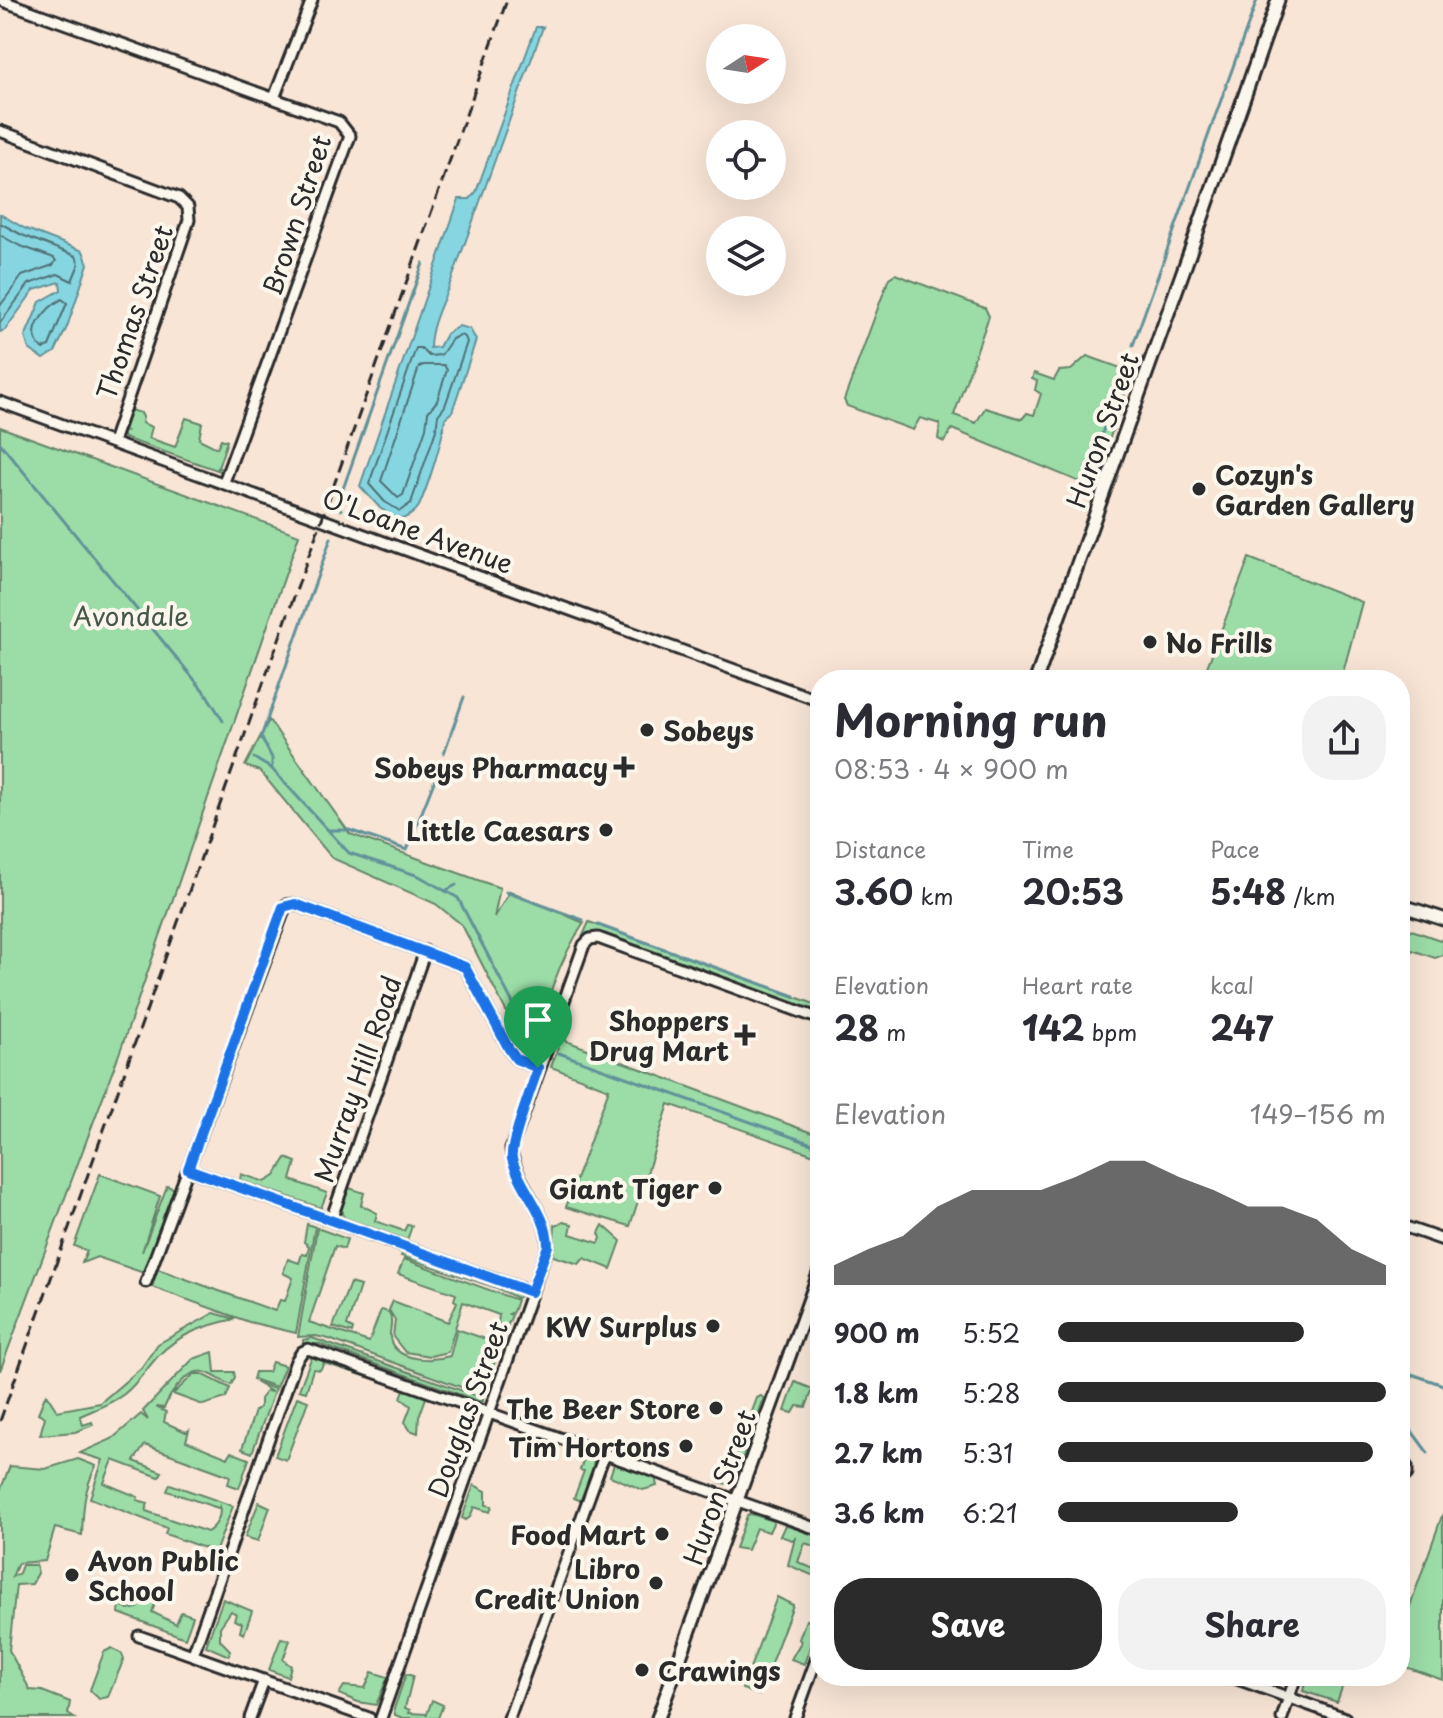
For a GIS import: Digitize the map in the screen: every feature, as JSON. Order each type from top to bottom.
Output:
[{"type":"main road","name":"Huron Street","points":[[1040,670],[1278,0]]},
{"type":"main road","points":[[1410,908],[1443,919]]},
{"type":"main road","name":"Huron Street","points":[[658,1718],[810,1299]]},
{"type":"street","name":"Brown Street","points":[[0,0],[339,122],[350,136],[224,482]]},
{"type":"street","points":[[274,98],[312,0]]},
{"type":"street","name":"Thomas Street","points":[[0,131],[179,198],[189,209],[189,220],[113,442]]},
{"type":"street","name":"O'Loane Avenue","points":[[0,402],[810,697]]},
{"type":"street","points":[[146,1282],[283,907],[295,904],[465,967],[516,1059],[538,1068]]},
{"type":"street","name":"Douglas Street","points":[[381,1718],[548,1246],[544,1224],[517,1169],[511,1149],[584,945],[590,939],[598,938],[810,1015]]},
{"type":"street","name":"Murray Hill Road","points":[[331,1220],[425,951]]},
{"type":"street","points":[[188,1169],[531,1292]]},
{"type":"street","points":[[1410,1228],[1443,1240]]},
{"type":"street","points":[[193,1654],[296,1361],[302,1352],[315,1350],[810,1526]]},
{"type":"street","points":[[509,1718],[605,1453]]},
{"type":"street","points":[[139,1636],[369,1718]]},
{"type":"street","points":[[795,1718],[810,1677]]},
{"type":"street","points":[[250,1718],[264,1680]]},
{"type":"street","points":[[1258,1686],[1345,1718]]},
{"type":"street","points":[[1282,1718],[1293,1686]]},
{"type":"green space","points":[[895,274],[985,308],[989,316],[954,415],[976,423],[985,408],[1022,419],[1027,413],[1034,415],[1041,394],[1035,390],[1037,381],[1032,379],[1034,373],[1054,380],[1059,371],[1071,370],[1087,356],[1121,368],[1128,376],[1128,384],[1095,482],[1080,482],[952,429],[944,442],[938,439],[940,424],[920,418],[913,430],[847,406],[844,400],[889,278]]},
{"type":"green space","points":[[130,410],[141,413],[142,423],[152,427],[149,438],[175,447],[186,418],[202,423],[199,439],[217,448],[221,439],[227,441],[218,468],[224,469],[223,472],[124,438],[122,433],[126,431],[123,430]]},
{"type":"green space","name":"Avondale","points":[[0,427],[299,535],[122,1046],[0,1371]]},
{"type":"green space","points":[[1249,558],[1362,602],[1344,670],[1206,670]]},
{"type":"green space","points":[[269,720],[350,834],[500,888],[494,918],[510,891],[584,923],[558,971],[530,1058],[462,925],[436,904],[332,858],[260,771],[245,766]]},
{"type":"green space","points":[[589,922],[810,1002],[810,1008],[604,933],[581,940]]},
{"type":"green space","points":[[1410,929],[1443,941],[1443,955],[1435,958],[1412,950],[1410,953]]},
{"type":"green space","points":[[561,1039],[810,1132],[810,1153],[669,1104],[630,1226],[566,1207],[609,1089],[551,1067]]},
{"type":"green space","points":[[286,1158],[296,1162],[291,1180],[327,1193],[321,1208],[240,1180],[241,1174],[265,1182],[275,1176]]},
{"type":"green space","points":[[100,1174],[160,1196],[142,1252],[167,1186],[175,1189],[145,1271],[97,1257],[82,1263],[87,1251],[74,1246]]},
{"type":"green space","points":[[349,1188],[364,1193],[361,1205],[377,1213],[375,1221],[404,1231],[407,1225],[412,1226],[407,1240],[345,1218],[342,1205]]},
{"type":"green space","points":[[563,1222],[572,1224],[570,1234],[599,1243],[603,1225],[621,1241],[611,1269],[584,1258],[579,1264],[553,1256],[555,1225]]},
{"type":"green space","points":[[307,1224],[315,1227],[296,1333],[249,1322],[152,1287],[158,1269],[275,1311],[280,1300],[285,1301],[293,1278],[283,1273],[288,1259],[299,1263],[302,1254],[307,1255],[309,1246],[304,1242]]},
{"type":"green space","points":[[317,1228],[347,1239],[344,1249],[335,1246],[309,1322],[369,1342],[381,1310],[389,1312],[390,1338],[395,1349],[409,1357],[426,1359],[450,1356],[457,1329],[491,1341],[494,1333],[504,1336],[483,1395],[329,1339],[298,1337]]},
{"type":"green space","points":[[403,1252],[520,1296],[517,1298],[497,1288],[401,1256]]},
{"type":"green space","points":[[404,1259],[517,1300],[513,1312],[509,1314],[512,1315],[507,1327],[498,1324],[499,1315],[463,1302],[448,1352],[430,1356],[405,1352],[393,1337],[395,1320],[389,1310],[393,1301],[448,1322],[457,1302],[454,1300],[456,1294],[398,1274]]},
{"type":"green space","points":[[350,1283],[360,1286],[347,1326],[353,1329],[352,1333],[333,1327]]},
{"type":"green space","points":[[214,1313],[235,1319],[184,1336],[166,1348],[124,1394],[80,1416],[83,1425],[92,1422],[93,1425],[75,1432],[40,1435],[45,1417],[38,1413],[46,1394],[57,1411],[100,1403],[141,1368],[158,1344]]},
{"type":"green space","points":[[312,1338],[483,1398],[483,1401],[320,1344],[303,1344],[303,1340]]},
{"type":"green space","points":[[213,1352],[215,1372],[234,1372],[231,1385],[207,1373],[194,1373],[175,1389],[164,1408],[156,1407],[166,1412],[164,1422],[186,1432],[189,1430],[186,1441],[228,1458],[231,1452],[249,1459],[239,1488],[228,1484],[230,1476],[145,1445],[134,1461],[162,1472],[159,1477],[113,1460],[104,1483],[148,1503],[146,1511],[207,1532],[217,1521],[220,1506],[218,1508],[167,1491],[170,1484],[233,1506],[214,1555],[210,1550],[165,1534],[167,1528],[90,1498],[103,1460],[80,1453],[112,1439],[141,1414],[148,1420],[143,1411],[193,1359]]},
{"type":"green space","points":[[312,1356],[364,1372],[365,1376],[324,1363],[320,1370],[313,1369],[306,1392],[299,1390]]},
{"type":"green space","points":[[272,1362],[285,1366],[276,1387],[253,1379],[255,1372],[268,1372]]},
{"type":"green space","points":[[194,1374],[202,1374],[230,1388],[226,1398],[203,1405],[173,1394]]},
{"type":"green space","points":[[255,1382],[275,1389],[252,1453],[242,1449],[255,1411],[260,1407],[260,1399],[266,1391],[272,1392]]},
{"type":"green space","points":[[795,1382],[810,1388],[806,1407],[797,1406],[793,1413],[785,1411]]},
{"type":"green space","points":[[405,1387],[427,1395],[419,1417],[418,1433],[410,1430],[405,1422],[411,1406],[401,1398]]},
{"type":"green space","points":[[297,1397],[308,1401],[286,1460],[275,1456]]},
{"type":"green space","points":[[757,1398],[764,1398],[738,1471],[727,1484],[718,1482],[723,1470],[730,1472]]},
{"type":"green space","points":[[586,1452],[594,1458],[593,1470],[581,1501],[574,1498],[584,1471],[580,1470]]},
{"type":"green space","points":[[78,1459],[96,1466],[85,1499],[82,1535],[55,1528],[45,1561],[18,1563],[12,1577],[19,1573],[22,1565],[36,1565],[38,1573],[32,1584],[16,1585],[9,1650],[30,1690],[42,1691],[70,1702],[68,1714],[74,1718],[0,1718],[0,1491],[10,1466],[45,1469]]},
{"type":"green space","points":[[614,1464],[655,1477],[657,1486],[643,1490],[610,1476]]},
{"type":"green space","points":[[474,1485],[486,1491],[486,1505],[492,1506],[490,1512],[474,1507],[466,1520],[462,1518]]},
{"type":"green space","points":[[259,1502],[270,1507],[258,1541],[245,1537]]},
{"type":"green space","points":[[1443,1513],[1443,1680],[1410,1668],[1410,1606]]},
{"type":"green space","points":[[751,1514],[774,1521],[769,1532],[756,1528],[747,1550],[735,1548],[747,1516]]},
{"type":"green space","points":[[785,1525],[810,1534],[810,1545],[805,1543],[798,1562],[810,1567],[810,1574],[788,1565],[795,1538],[780,1536]]},
{"type":"green space","points":[[143,1594],[157,1598],[152,1612],[176,1624],[181,1612],[193,1616],[185,1638],[119,1613],[120,1604],[128,1610],[138,1608]]},
{"type":"green space","points":[[777,1597],[793,1605],[759,1695],[742,1689]]},
{"type":"green space","points":[[223,1599],[252,1611],[244,1634],[240,1632],[242,1623],[234,1620],[236,1614],[231,1611],[220,1627],[220,1640],[230,1650],[229,1656],[206,1646]]},
{"type":"green space","points":[[806,1620],[810,1621],[810,1647],[804,1664],[791,1659],[801,1642],[799,1639]]},
{"type":"green space","points":[[281,1638],[290,1640],[283,1660],[291,1666],[288,1677],[269,1670]]},
{"type":"green space","points":[[112,1648],[124,1659],[108,1697],[99,1699],[90,1690],[104,1652]]},
{"type":"green space","points":[[372,1672],[388,1677],[376,1705],[339,1694],[344,1686],[365,1688]]},
{"type":"green space","points":[[406,1674],[413,1676],[405,1708],[410,1710],[409,1713],[427,1714],[432,1700],[443,1705],[438,1718],[403,1718],[395,1715],[394,1709]]},
{"type":"green space","points":[[1304,1686],[1343,1686],[1337,1702],[1303,1691]]},
{"type":"water","points":[[536,27],[543,27],[435,320],[430,348],[439,347],[446,334],[459,326],[470,329],[476,340],[452,412],[445,418],[435,462],[419,506],[410,515],[398,520],[380,508],[360,486],[459,199],[470,199],[476,192]]},
{"type":"water","points":[[0,214],[24,228],[83,251],[88,264],[67,327],[55,352],[43,359],[29,349],[25,337],[40,302],[61,290],[60,282],[34,290],[5,330],[0,332]]},
{"type":"waterway","points":[[1133,345],[1257,0]]},
{"type":"waterway","points":[[341,510],[338,503],[423,263]]},
{"type":"waterway","points":[[1097,447],[1122,378]]},
{"type":"waterway","points":[[0,443],[207,695],[223,721]]},
{"type":"waterway","points":[[272,767],[272,758],[261,737],[331,538]]},
{"type":"waterway","points":[[444,753],[464,697]]},
{"type":"waterway","points":[[254,758],[272,769],[349,853],[419,876],[458,898],[530,1036]]},
{"type":"waterway","points":[[329,830],[349,830],[407,850],[439,769]]},
{"type":"waterway","points":[[445,891],[456,885]]},
{"type":"waterway","points":[[506,892],[583,920]]},
{"type":"waterway","points":[[598,925],[795,996]]},
{"type":"waterway","points":[[559,1053],[810,1143]]},
{"type":"waterway","points":[[1410,1373],[1443,1385]]},
{"type":"waterway","points":[[1410,1382],[1412,1375]]},
{"type":"waterway","points":[[1410,1429],[1428,1453]]},
{"type":"railway","points":[[0,1421],[507,0]]},
{"type":"place","name":"Cozyn's Garden Gallery","points":[[1199,489]]},
{"type":"place","name":"No Frills","points":[[1150,642]]},
{"type":"place","name":"Sobeys","points":[[647,730]]},
{"type":"place","name":"Sobeys Pharmacy","points":[[624,767]]},
{"type":"place","name":"Little Caesars","points":[[606,830]]},
{"type":"place","name":"Shoppers Drug Mart","points":[[745,1035]]},
{"type":"place","name":"Giant Tiger","points":[[715,1188]]},
{"type":"place","name":"KW Surplus","points":[[713,1326]]},
{"type":"place","name":"The Beer Store","points":[[716,1408]]},
{"type":"place","name":"Tim Hortons","points":[[686,1446]]},
{"type":"place","name":"Food Mart","points":[[662,1534]]},
{"type":"place","name":"Avon Public School","points":[[72,1575]]},
{"type":"place","name":"Libro Credit Union","points":[[656,1583]]},
{"type":"place","name":"Crawings","points":[[642,1670]]},
{"type":"route","points":[[295,904],[465,967],[516,1059],[538,1068],[511,1149],[512,1158],[544,1224],[548,1239],[531,1292],[188,1169],[286,905],[295,904]]}]
